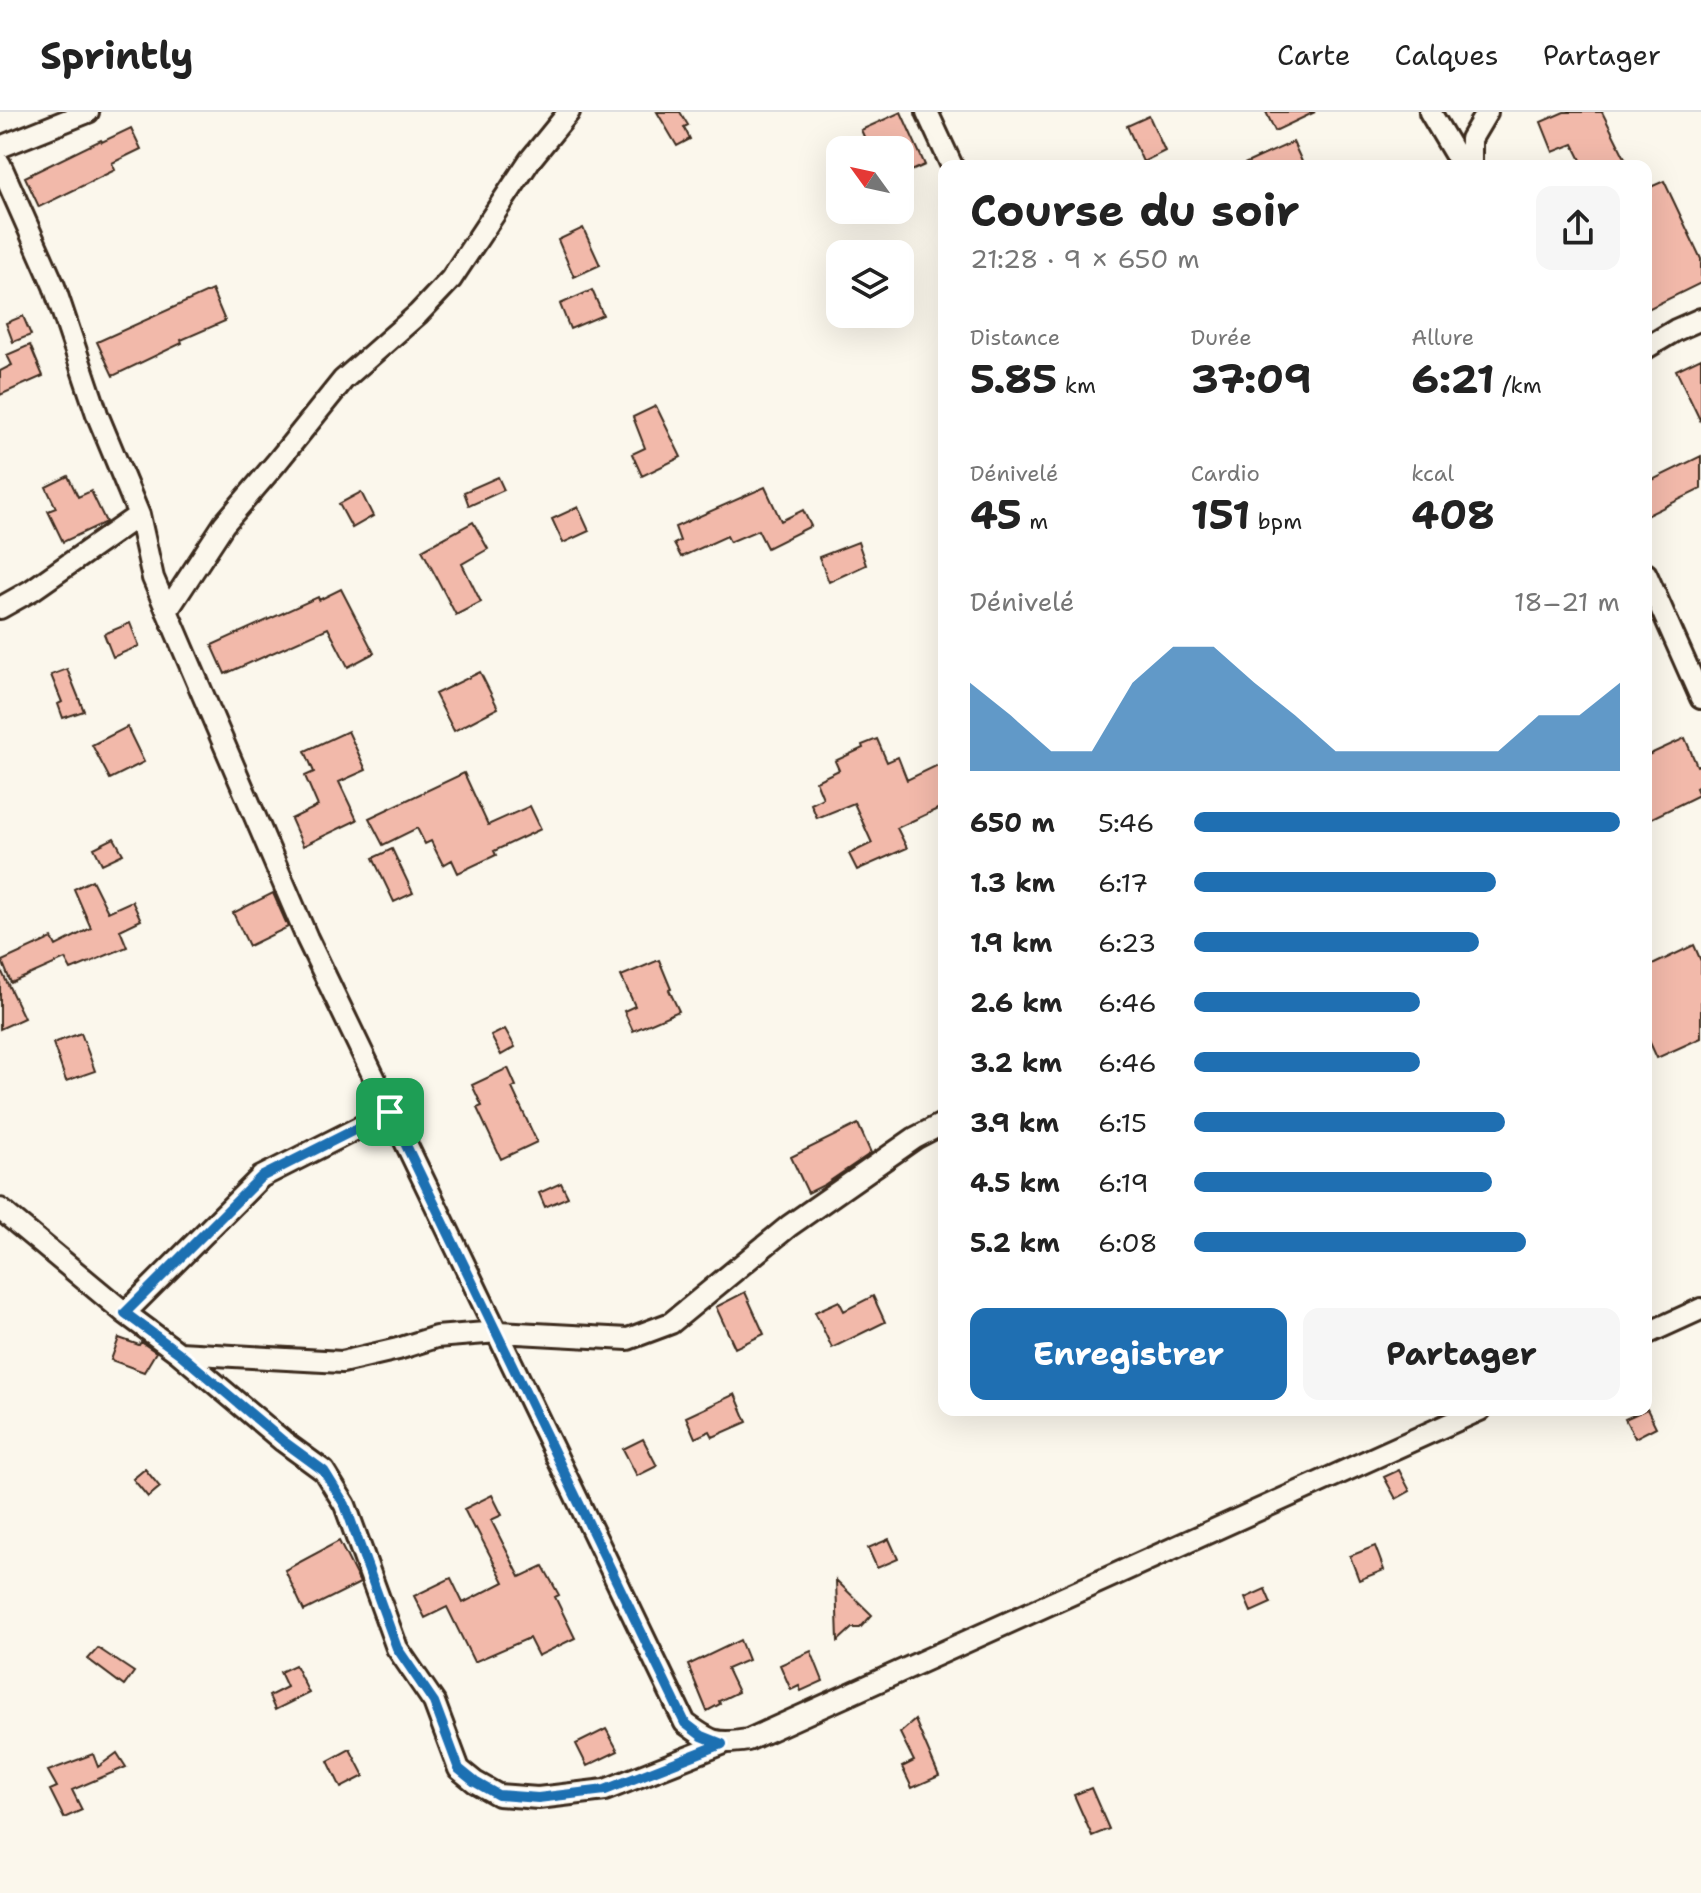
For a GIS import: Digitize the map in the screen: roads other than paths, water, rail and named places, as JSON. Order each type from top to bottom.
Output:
[{"type":"street","points":[[0,147],[88,112]]},
{"type":"street","points":[[167,611],[224,524],[343,380],[418,314],[451,279],[530,160],[569,112]]},
{"type":"street","points":[[927,112],[949,160]]},
{"type":"street","points":[[1430,112],[1458,160]]},
{"type":"street","points":[[1471,160],[1471,139],[1487,112]]},
{"type":"street","points":[[0,164],[54,286],[97,414],[139,515],[153,578],[307,938],[685,1723],[702,1736],[722,1744]]},
{"type":"street","points":[[1652,344],[1701,319]]},
{"type":"street","points":[[0,608],[32,590],[139,515]]},
{"type":"street","points":[[1652,592],[1701,698]]},
{"type":"street","points":[[125,1313],[261,1177],[390,1112]]},
{"type":"street","points":[[179,1353],[342,1362],[436,1337],[498,1332],[628,1339],[671,1323],[789,1226],[915,1138],[938,1126]]},
{"type":"street","points":[[0,1209],[283,1441],[324,1471],[345,1505],[397,1648],[434,1702],[459,1769],[498,1795],[538,1798],[605,1790],[722,1744],[748,1740],[1467,1416]]},
{"type":"street","points":[[1652,1331],[1701,1309]]}]
